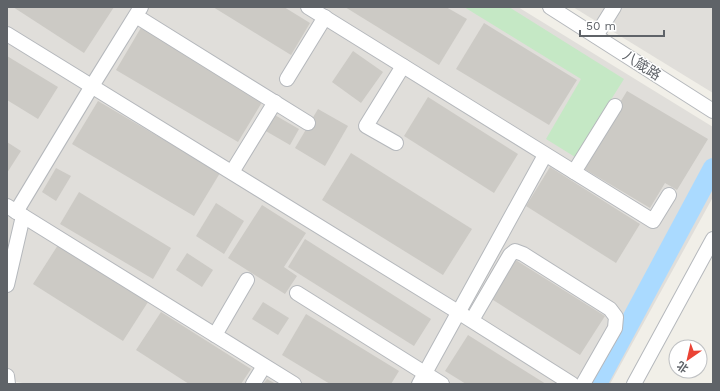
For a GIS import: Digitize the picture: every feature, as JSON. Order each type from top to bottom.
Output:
[{"type":"street","points":[[308,7],[653,221],[669,195]]},
{"type":"street","name":"八箴路","points":[[550,7],[713,111]]},
{"type":"street","points":[[596,36],[614,7]]},
{"type":"street","points":[[7,285],[16,211],[138,12],[308,123]]},
{"type":"street","points":[[287,79],[325,17]]},
{"type":"street","points":[[7,34],[472,320],[572,384]]},
{"type":"street","points":[[396,143],[366,126],[403,66]]},
{"type":"street","points":[[232,172],[275,102]]},
{"type":"street","points":[[574,172],[615,106]]},
{"type":"street","points":[[422,379],[545,154]]},
{"type":"street","points":[[16,211],[294,384]]},
{"type":"street","points":[[634,384],[713,239]]},
{"type":"street","points":[[472,320],[510,255],[515,251],[519,251],[610,310],[616,317],[615,328],[583,384]]},
{"type":"street","points":[[215,336],[247,280]]},
{"type":"street","points":[[297,293],[422,379],[442,384]]},
{"type":"street","points":[[253,384],[264,366]]},
{"type":"street","points":[[7,377],[8,384]]},
{"type":"shaded area","points":[[7,7],[518,7],[713,127],[713,197],[610,384],[28,384],[7,380]]},
{"type":"shaded area","points":[[573,7],[713,7],[713,93]]},
{"type":"green space","points":[[464,7],[509,7],[624,79],[575,157],[546,139],[581,79]]},
{"type":"building","points":[[13,7],[114,7],[84,53]]},
{"type":"building","points":[[213,7],[284,7],[310,23],[291,55]]},
{"type":"building","points":[[345,7],[446,7],[467,19],[439,65]]},
{"type":"building","points":[[484,23],[577,80],[549,125],[456,69]]},
{"type":"building","points":[[142,26],[264,99],[238,142],[116,70]]},
{"type":"building","points":[[353,51],[383,72],[361,103],[332,82]]},
{"type":"building","points":[[7,56],[58,87],[38,119],[7,100]]},
{"type":"building","points":[[627,91],[708,139],[677,190],[665,183],[650,208],[581,167]]},
{"type":"building","points":[[428,97],[518,154],[494,193],[404,136]]},
{"type":"building","points":[[98,101],[220,173],[194,216],[72,144]]},
{"type":"building","points":[[318,109],[348,126],[325,166],[295,148]]},
{"type":"building","points":[[273,114],[299,129],[290,145],[264,130]]},
{"type":"building","points":[[7,142],[21,151],[7,173]]},
{"type":"building","points":[[351,153],[472,229],[443,275],[322,200]]},
{"type":"building","points":[[550,167],[640,224],[616,263],[526,206]]},
{"type":"building","points":[[56,168],[71,176],[56,201],[42,192]]},
{"type":"building","points":[[79,192],[171,248],[153,279],[60,224]]},
{"type":"building","points":[[216,203],[244,221],[224,254],[196,236]]},
{"type":"building","points":[[262,205],[306,233],[284,267],[297,276],[285,294],[228,258]]},
{"type":"building","points":[[305,239],[431,319],[414,346],[288,267]]},
{"type":"building","points":[[58,245],[148,302],[123,341],[33,284]]},
{"type":"building","points":[[187,253],[213,270],[202,287],[176,270]]},
{"type":"building","points":[[514,259],[605,316],[580,355],[490,298]]},
{"type":"building","points":[[263,302],[289,318],[278,335],[252,319]]},
{"type":"building","points":[[161,312],[251,369],[241,384],[189,384],[136,350]]},
{"type":"building","points":[[306,314],[399,371],[391,384],[330,384],[282,355]]},
{"type":"building","points":[[468,335],[546,384],[466,384],[445,371]]},
{"type":"building","points":[[267,379],[276,384],[263,384]]},
{"type":"waterway","points":[[597,384],[713,168]]}]
